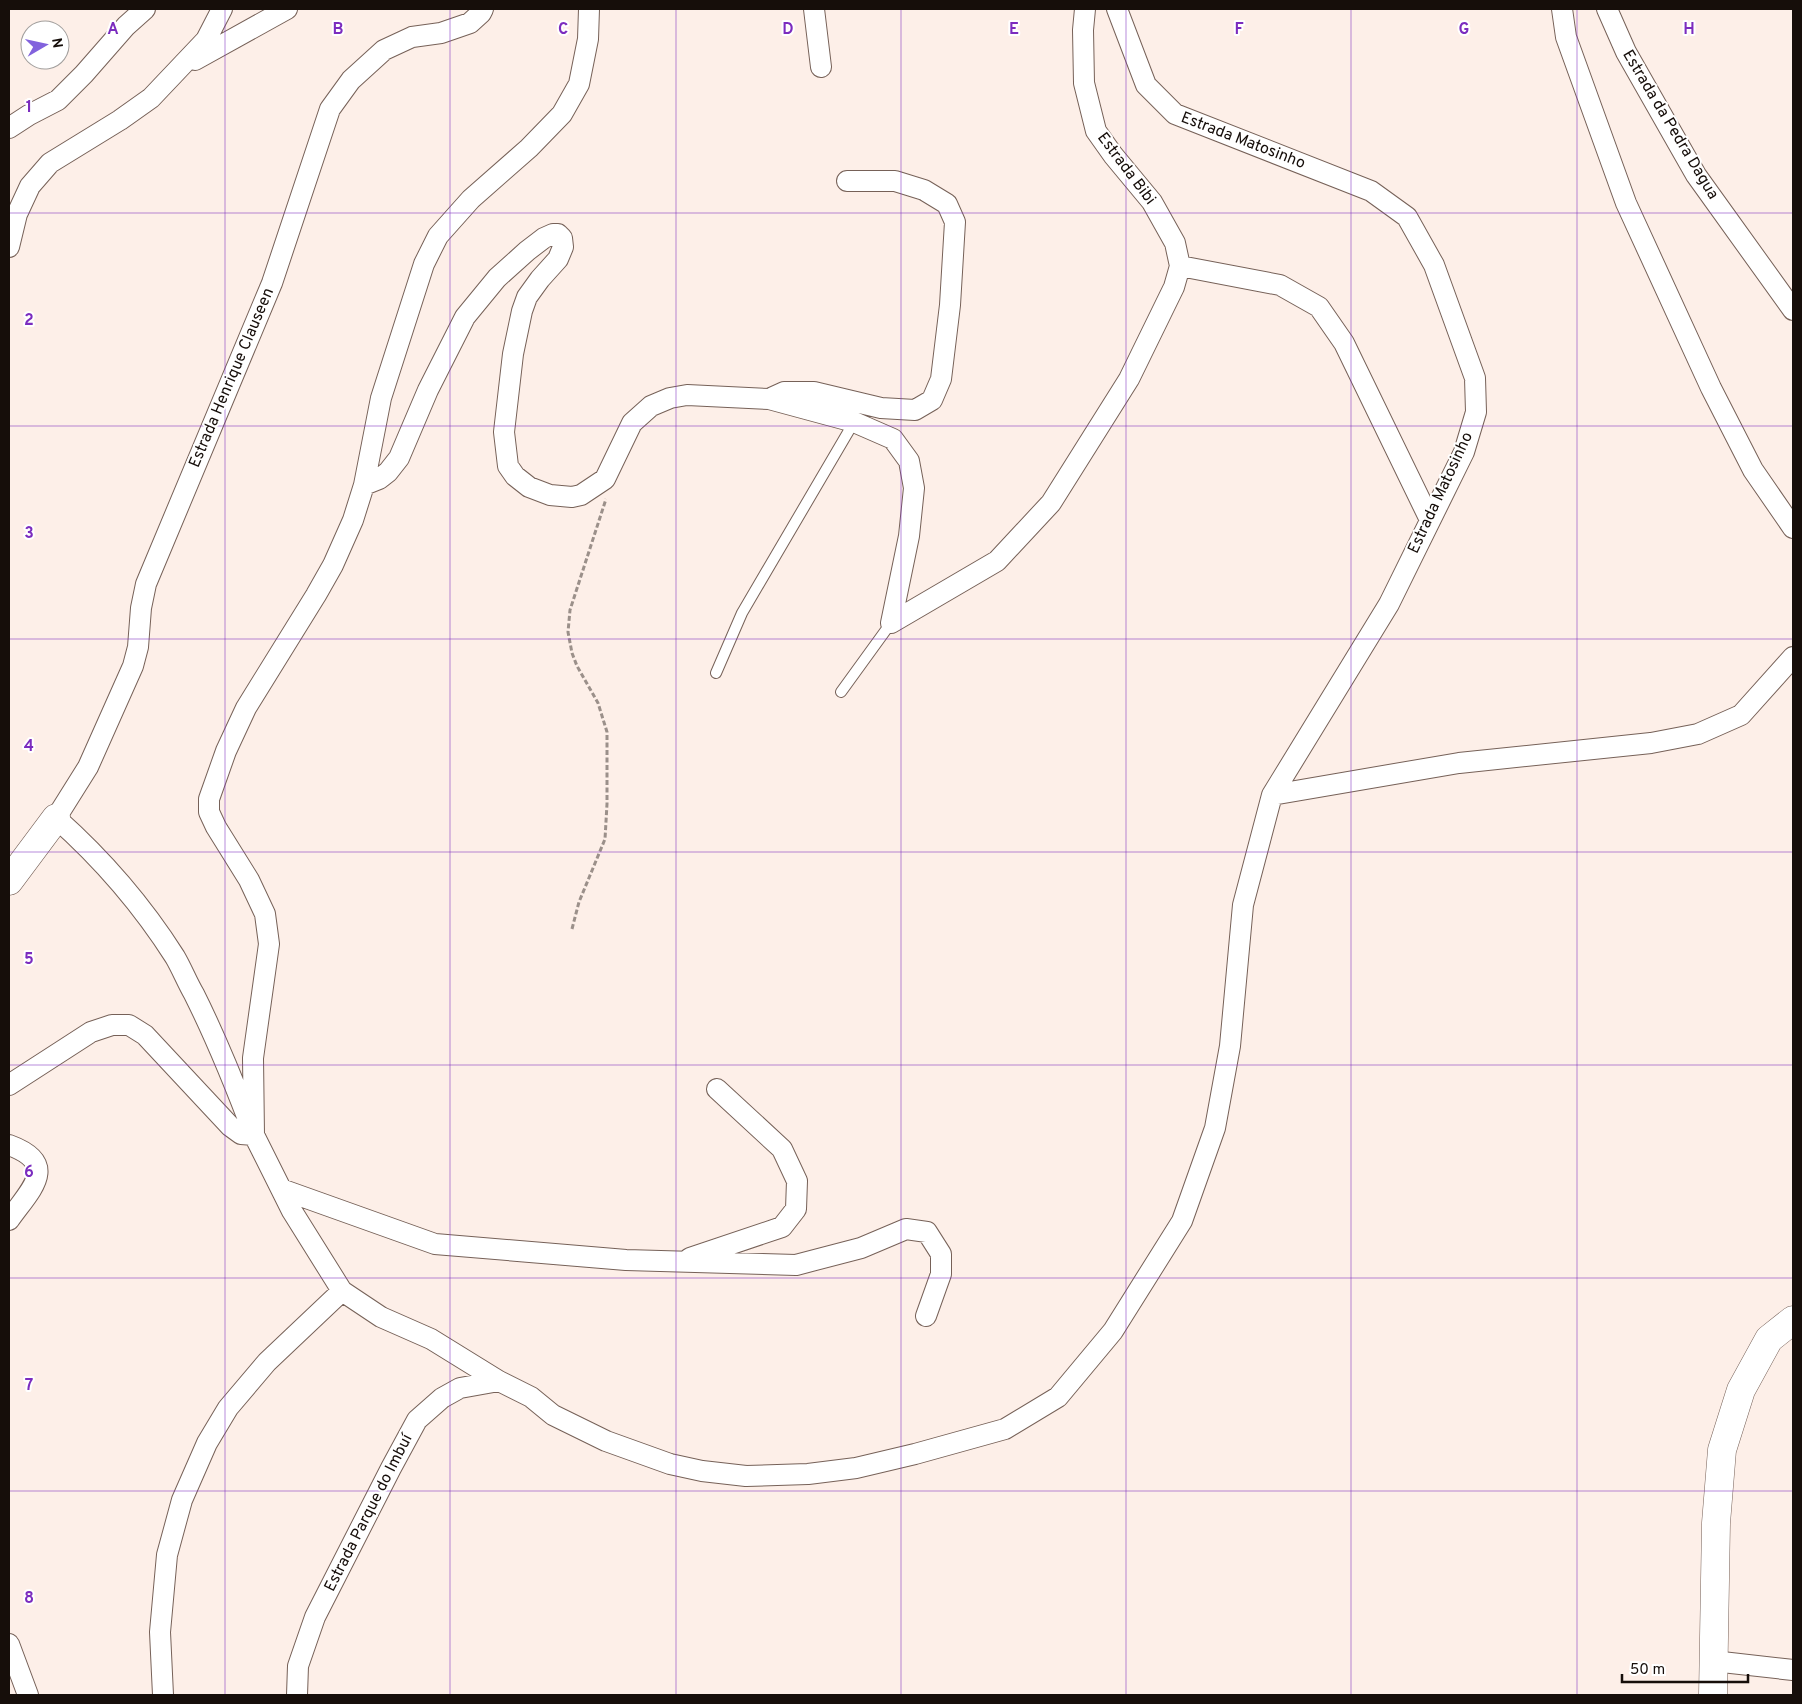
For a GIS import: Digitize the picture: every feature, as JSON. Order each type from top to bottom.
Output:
[{"type":"street","points":[[9,128],[29,114],[58,100],[84,74],[126,26],[145,9]]},
{"type":"street","points":[[9,247],[17,214],[30,186],[50,163],[120,120],[151,98],[206,40],[222,9]]},
{"type":"street","points":[[181,68],[287,9]]},
{"type":"street","name":"Estrada Henrique Clauseen","points":[[56,818],[88,767],[133,666],[138,647],[141,608],[146,584],[272,284],[330,109],[351,80],[384,50],[412,37],[441,33],[470,22],[483,9]]},
{"type":"street","points":[[254,1135],[253,1058],[269,944],[265,914],[249,880],[216,827],[209,812],[209,799],[226,751],[246,708],[333,565],[353,520],[364,485],[381,398],[424,264],[438,236],[471,199],[529,148],[562,114],[579,84],[588,39],[588,9]]},
{"type":"street","points":[[814,9],[821,67]]},
{"type":"street","name":"Estrada Bibi","points":[[1086,9],[1083,30],[1084,83],[1096,131],[1152,202],[1175,243],[1180,266]]},
{"type":"street","name":"Estrada Matosinho","points":[[342,1291],[381,1318],[431,1339],[499,1381],[530,1397],[553,1415],[606,1441],[670,1464],[702,1471],[746,1476],[808,1474],[856,1468],[1005,1429],[1058,1396],[1113,1331],[1182,1221],[1215,1128],[1230,1046],[1243,905],[1272,795],[1389,604],[1464,452],[1476,412],[1475,378],[1434,265],[1407,217],[1371,191],[1174,114],[1146,84],[1118,9]]},
{"type":"street","points":[[1562,9],[1566,37],[1626,203],[1724,413],[1753,470],[1793,528]]},
{"type":"street","name":"Estrada da Pedra Dagua","points":[[1607,9],[1626,52],[1696,175],[1793,310]]},
{"type":"street","points":[[769,399],[784,392],[814,392],[881,408],[916,410],[932,400],[941,379],[950,305],[955,222],[947,204],[924,190],[895,180],[847,180]]},
{"type":"street","points":[[364,485],[379,479],[388,472],[399,458],[428,390],[465,317],[497,278],[527,251],[544,238],[552,234],[558,234],[562,238],[563,247],[558,259],[527,297],[522,311],[513,354],[504,432],[508,466],[515,476],[529,487],[550,495],[572,497],[581,495],[605,479],[632,423],[651,406],[670,398],[687,396],[769,399],[854,422],[893,439],[909,461],[914,488],[909,536],[891,623]]},
{"type":"street","points":[[891,623],[997,562],[1051,502],[1128,379],[1174,287],[1180,266],[1280,284],[1319,307],[1344,343],[1430,520]]},
{"type":"street","points":[[1272,795],[1460,763],[1651,743],[1698,734],[1742,715],[1793,657]]},
{"type":"street","points":[[9,881],[56,818],[83,842],[113,874],[175,958],[221,1051],[254,1135],[281,1189],[312,1246],[342,1291],[267,1362],[228,1408],[207,1443],[182,1500],[167,1554],[160,1632],[163,1695]]},
{"type":"street","points":[[9,1085],[91,1032],[112,1025],[129,1026],[145,1036],[230,1126],[241,1134],[254,1135]]},
{"type":"street","points":[[679,1262],[782,1227],[796,1209],[796,1181],[782,1149],[717,1089]]},
{"type":"street","points":[[9,1145],[28,1154],[36,1162],[39,1171],[36,1183],[9,1220]]},
{"type":"street","points":[[281,1189],[435,1244],[626,1260],[796,1265],[861,1248],[906,1229],[927,1232],[941,1254],[941,1274],[926,1316]]},
{"type":"street","points":[[1713,1695],[1716,1523],[1722,1450],[1742,1390],[1768,1339],[1793,1320]]},
{"type":"street","name":"Estrada Parque do Imbuí","points":[[296,1695],[298,1666],[315,1617],[390,1468],[417,1420],[442,1398],[460,1388],[499,1381]]},
{"type":"street","points":[[9,1644],[28,1695]]},
{"type":"street","points":[[1713,1661],[1793,1670]]},
{"type":"lane","points":[[716,672],[742,613],[854,422]]},
{"type":"lane","points":[[841,692],[891,623]]},
{"type":"path","points":[[572,929],[580,902],[605,840],[607,732],[598,703],[574,659],[568,632],[570,610],[606,501],[605,479]]}]
